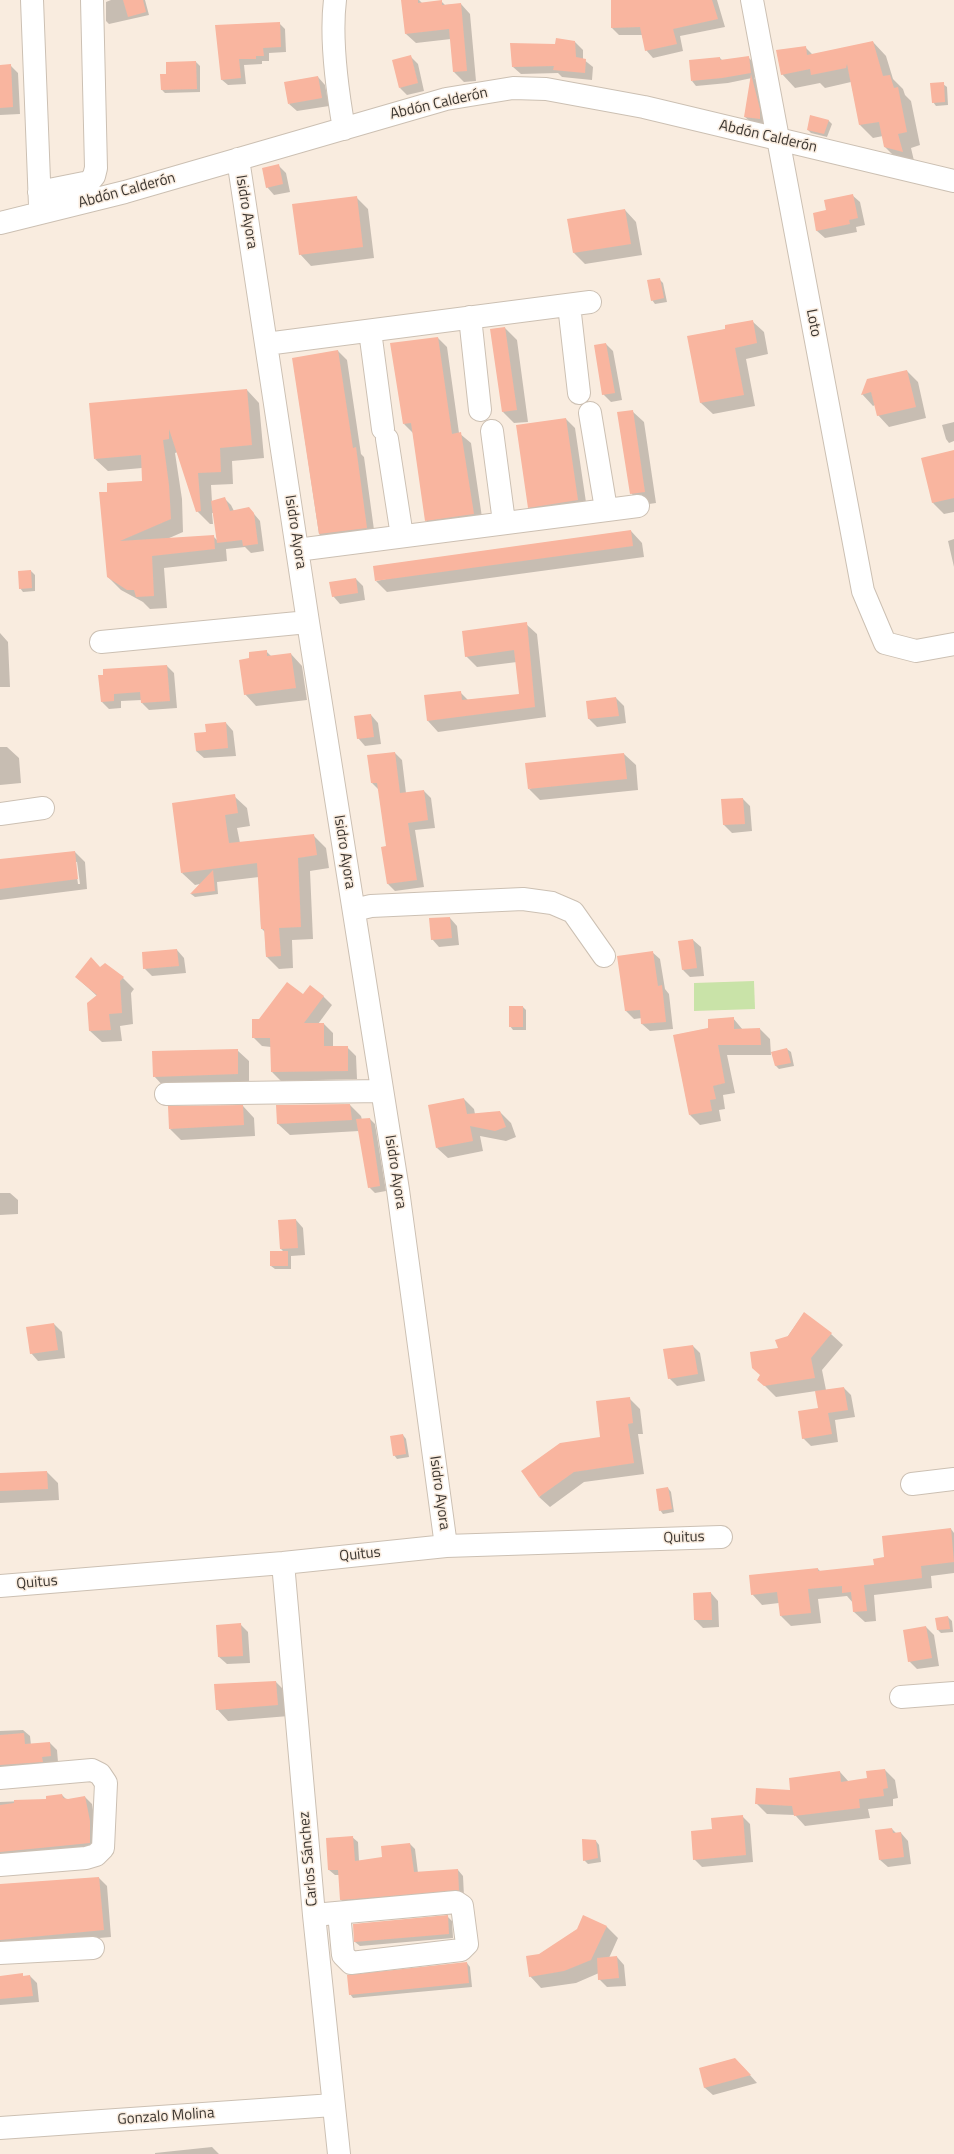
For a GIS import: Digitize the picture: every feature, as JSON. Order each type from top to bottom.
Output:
[{"type":"street","points":[[32,0],[40,203],[89,182],[94,176],[96,168],[92,0]]},
{"type":"street","points":[[335,0],[333,20],[340,104],[344,129]]},
{"type":"street","name":"Loto","points":[[752,0],[863,591],[885,643],[916,651],[954,644]]},
{"type":"street","name":"Abdón Calderón","points":[[0,223],[40,203],[117,194],[451,98],[512,88],[546,89],[644,107],[954,181]]},
{"type":"street","name":"Isidro Ayora","points":[[238,159],[308,622],[398,1190],[446,1546]]},
{"type":"street","points":[[94,176],[117,194]]},
{"type":"street","points":[[266,344],[590,302]]},
{"type":"street","points":[[569,305],[579,393]]},
{"type":"street","points":[[470,318],[480,410]]},
{"type":"street","points":[[370,331],[402,536]]},
{"type":"street","points":[[590,413],[606,509]]},
{"type":"street","points":[[492,431],[504,522]]},
{"type":"street","points":[[297,550],[504,522],[638,506]]},
{"type":"street","points":[[101,642],[308,622]]},
{"type":"street","points":[[0,814],[43,808]]},
{"type":"street","points":[[354,910],[371,906],[523,899],[552,903],[573,912],[604,956]]},
{"type":"street","points":[[166,1094],[382,1091]]},
{"type":"street","points":[[912,1484],[954,1479]]},
{"type":"street","name":"Quitus","points":[[0,1586],[283,1563],[446,1546],[721,1537]]},
{"type":"street","name":"Carlos Sánchez","points":[[283,1563],[314,1915],[338,2154]]},
{"type":"street","points":[[901,1697],[954,1693]]},
{"type":"street","points":[[0,1778],[92,1770],[100,1774],[106,1783],[103,1848],[96,1855],[86,1858],[0,1865]]},
{"type":"street","points":[[314,1915],[456,1902],[462,1906],[468,1944],[461,1950],[352,1963],[343,1955],[338,1913]]},
{"type":"street","points":[[0,1953],[93,1948]]},
{"type":"street","name":"Gonzalo Molina","points":[[0,2128],[333,2105]]},
{"type":"green space","points":[[754,981],[755,1009],[694,1011],[694,983]]},
{"type":"building","points":[[123,0],[143,0],[146,12],[128,17]]},
{"type":"building","points":[[401,0],[418,0],[418,3],[442,0],[442,5],[461,3],[467,71],[453,72],[449,29],[405,34]]},
{"type":"building","points":[[611,0],[712,0],[718,19],[673,29],[677,44],[645,51],[640,27],[611,28]]},
{"type":"building","points":[[280,22],[281,47],[263,48],[264,56],[256,56],[256,59],[239,59],[241,78],[221,80],[215,25]]},
{"type":"building","points":[[556,38],[575,41],[576,57],[586,59],[585,73],[553,70],[554,66],[512,67],[510,43],[555,44]]},
{"type":"building","points":[[873,41],[883,76],[890,75],[894,88],[898,87],[907,132],[898,134],[903,152],[884,147],[879,122],[859,125],[847,64],[846,68],[811,75],[810,69],[781,75],[776,50],[806,46],[807,55]]},
{"type":"building","points":[[411,55],[418,83],[399,88],[392,60]]},
{"type":"building","points":[[749,56],[751,73],[691,81],[689,60],[720,57],[720,60]]},
{"type":"building","points":[[196,61],[197,89],[161,90],[160,74],[166,74],[166,62]]},
{"type":"building","points":[[11,64],[13,107],[0,108],[0,65]]},
{"type":"building","points":[[751,74],[760,109],[760,119],[744,117]]},
{"type":"building","points":[[318,76],[322,98],[288,104],[284,82]]},
{"type":"building","points":[[944,82],[945,102],[932,103],[930,83]]},
{"type":"building","points":[[810,115],[829,120],[824,134],[807,130]]},
{"type":"building","points":[[279,164],[283,184],[266,188],[262,168]]},
{"type":"building","points":[[853,194],[858,218],[849,220],[850,224],[816,231],[813,213],[826,210],[824,200]]},
{"type":"building","points":[[357,196],[363,247],[299,255],[292,204]]},
{"type":"building","points":[[625,209],[631,244],[573,253],[567,219]]},
{"type":"building","points":[[660,278],[664,298],[651,301],[647,280]]},
{"type":"building","points":[[753,320],[757,343],[735,348],[744,395],[700,403],[687,336],[725,329],[725,325]]},
{"type":"building","points":[[505,327],[517,410],[502,412],[490,329]]},
{"type":"building","points":[[438,337],[452,434],[461,432],[474,514],[425,521],[411,423],[403,424],[390,343]]},
{"type":"building","points":[[606,343],[615,393],[602,395],[594,345]]},
{"type":"building","points":[[338,350],[353,448],[356,447],[367,528],[319,534],[292,358]]},
{"type":"building","points":[[907,370],[916,407],[877,416],[871,392],[861,395],[867,379]]},
{"type":"building","points":[[247,389],[252,445],[220,448],[221,472],[198,473],[201,511],[196,512],[169,429],[169,439],[163,440],[169,485],[171,519],[120,541],[214,535],[215,549],[152,556],[154,596],[136,597],[134,590],[127,590],[107,577],[99,492],[107,492],[107,483],[142,481],[141,455],[94,459],[89,403]]},
{"type":"building","points":[[633,410],[645,492],[630,494],[617,412]]},
{"type":"building","points":[[566,418],[578,500],[528,508],[516,425]]},
{"type":"building","points":[[954,450],[954,498],[932,503],[921,458]]},
{"type":"building","points":[[225,497],[230,511],[249,507],[254,513],[258,544],[243,546],[242,540],[217,543],[211,501]]},
{"type":"building","points":[[631,530],[633,546],[375,581],[373,566]]},
{"type":"building","points":[[31,570],[32,588],[19,589],[18,571]]},
{"type":"building","points":[[356,578],[358,593],[332,597],[329,582]]},
{"type":"building","points":[[527,622],[535,707],[427,721],[424,695],[461,691],[462,700],[519,694],[514,650],[465,657],[462,631]]},
{"type":"building","points":[[267,650],[267,656],[291,653],[296,688],[244,695],[239,660],[249,658],[249,652]]},
{"type":"building","points":[[167,665],[170,701],[141,703],[140,692],[114,694],[114,701],[101,702],[98,675],[103,675],[103,669]]},
{"type":"building","points":[[616,697],[619,716],[588,719],[586,701]]},
{"type":"building","points":[[371,714],[374,737],[357,739],[354,716]]},
{"type":"building","points":[[226,722],[228,748],[196,751],[194,733],[206,732],[205,724]]},
{"type":"building","points":[[395,752],[400,793],[424,790],[428,820],[408,823],[417,880],[387,884],[381,847],[386,846],[377,783],[371,783],[367,755]]},
{"type":"building","points":[[624,753],[627,779],[528,789],[525,763]]},
{"type":"building","points":[[235,794],[238,813],[225,815],[229,843],[314,834],[317,855],[298,858],[301,927],[279,928],[281,956],[266,957],[264,929],[261,929],[257,863],[181,873],[172,803]]},
{"type":"building","points":[[743,798],[745,824],[723,825],[721,799]]},
{"type":"building","points":[[75,851],[78,879],[0,889],[0,859]]},
{"type":"building","points":[[213,870],[215,891],[190,894]]},
{"type":"building","points":[[450,917],[452,938],[431,940],[429,918]]},
{"type":"building","points":[[693,939],[697,968],[682,970],[678,941]]},
{"type":"building","points":[[177,949],[179,966],[143,969],[142,952]]},
{"type":"building","points":[[653,951],[658,986],[662,985],[666,1022],[641,1024],[640,1010],[625,1011],[617,956]]},
{"type":"building","points":[[91,957],[100,967],[105,963],[124,977],[120,981],[122,1013],[109,1014],[111,1030],[89,1031],[87,1003],[97,995],[75,977]]},
{"type":"building","points":[[287,982],[303,994],[310,985],[324,996],[304,1023],[324,1023],[324,1046],[348,1046],[348,1071],[271,1072],[270,1038],[252,1038],[252,1019],[259,1019]]},
{"type":"building","points":[[509,1006],[523,1006],[523,1027],[509,1027]]},
{"type":"building","points":[[734,1017],[734,1029],[760,1028],[761,1045],[718,1045],[725,1083],[713,1086],[716,1099],[710,1100],[712,1111],[689,1115],[673,1035],[708,1028],[708,1019]]},
{"type":"building","points":[[787,1048],[791,1063],[775,1066],[771,1052]]},
{"type":"building","points":[[238,1049],[238,1074],[153,1077],[152,1051]]},
{"type":"building","points":[[464,1098],[467,1114],[500,1111],[506,1127],[495,1131],[470,1126],[473,1141],[436,1148],[428,1105]]},
{"type":"building","points":[[350,1104],[352,1120],[277,1124],[276,1105]]},
{"type":"building","points":[[243,1105],[244,1125],[169,1129],[168,1106]]},
{"type":"building","points":[[370,1118],[380,1186],[368,1188],[356,1119]]},
{"type":"building","points":[[296,1219],[298,1248],[280,1249],[278,1220]]},
{"type":"building","points":[[270,1251],[288,1251],[288,1266],[270,1266]]},
{"type":"building","points":[[804,1312],[832,1333],[811,1358],[815,1378],[764,1386],[757,1380],[760,1375],[752,1368],[750,1352],[778,1348],[775,1340],[788,1336]]},
{"type":"building","points":[[54,1323],[58,1350],[30,1354],[26,1327]]},
{"type":"building","points":[[693,1345],[698,1374],[668,1379],[663,1349]]},
{"type":"building","points":[[844,1387],[848,1410],[828,1413],[832,1434],[802,1439],[798,1411],[818,1408],[815,1391]]},
{"type":"building","points":[[630,1397],[633,1423],[628,1424],[634,1463],[574,1472],[539,1497],[521,1471],[560,1443],[600,1437],[596,1401]]},
{"type":"building","points":[[403,1434],[406,1454],[393,1456],[390,1436]]},
{"type":"building","points":[[47,1471],[48,1489],[0,1491],[0,1473]]},
{"type":"building","points":[[668,1487],[672,1509],[659,1511],[656,1489]]},
{"type":"building","points":[[951,1528],[954,1562],[921,1566],[922,1578],[864,1585],[867,1611],[853,1612],[851,1592],[842,1593],[842,1586],[808,1589],[811,1613],[780,1616],[777,1592],[751,1595],[749,1575],[818,1568],[818,1571],[874,1565],[873,1559],[884,1557],[882,1536]]},
{"type":"building","points":[[711,1592],[712,1620],[694,1620],[693,1593]]},
{"type":"building","points":[[948,1616],[950,1629],[937,1630],[935,1618]]},
{"type":"building","points":[[241,1623],[243,1656],[218,1657],[216,1625]]},
{"type":"building","points":[[926,1626],[932,1658],[908,1662],[903,1630]]},
{"type":"building","points":[[276,1681],[278,1705],[216,1710],[214,1684]]},
{"type":"building","points":[[24,1733],[25,1744],[50,1742],[51,1756],[42,1757],[43,1762],[0,1765],[0,1735]]},
{"type":"building","points":[[885,1769],[888,1788],[883,1789],[884,1796],[859,1799],[860,1808],[794,1816],[792,1806],[755,1804],[756,1788],[790,1790],[789,1778],[840,1771],[841,1782],[867,1778],[866,1771]]},
{"type":"building","points":[[62,1794],[63,1798],[68,1799],[85,1796],[90,1821],[90,1843],[0,1852],[0,1805],[14,1803],[14,1800],[46,1799],[46,1796]]},
{"type":"building","points":[[743,1815],[746,1855],[693,1860],[691,1831],[712,1829],[711,1818]]},
{"type":"building","points":[[892,1828],[893,1833],[901,1832],[904,1857],[879,1860],[875,1830]]},
{"type":"building","points":[[353,1836],[355,1861],[382,1857],[381,1846],[410,1843],[414,1872],[458,1869],[459,1891],[340,1900],[338,1870],[328,1870],[326,1838]]},
{"type":"building","points":[[582,1839],[596,1840],[598,1858],[583,1861]]},
{"type":"building","points":[[99,1877],[104,1930],[0,1940],[0,1884]]},
{"type":"building","points":[[448,1915],[449,1934],[354,1942],[353,1924]]},
{"type":"building","points":[[583,1915],[607,1926],[591,1960],[564,1971],[529,1977],[526,1956],[539,1954],[577,1929]]},
{"type":"building","points":[[617,1956],[619,1978],[598,1980],[597,1958]]},
{"type":"building","points":[[467,1962],[469,1983],[349,1995],[347,1975]]},
{"type":"building","points":[[23,1973],[23,1976],[30,1975],[33,1996],[0,1999],[0,1976]]},
{"type":"building","points":[[735,2058],[751,2075],[704,2088],[699,2068]]}]
